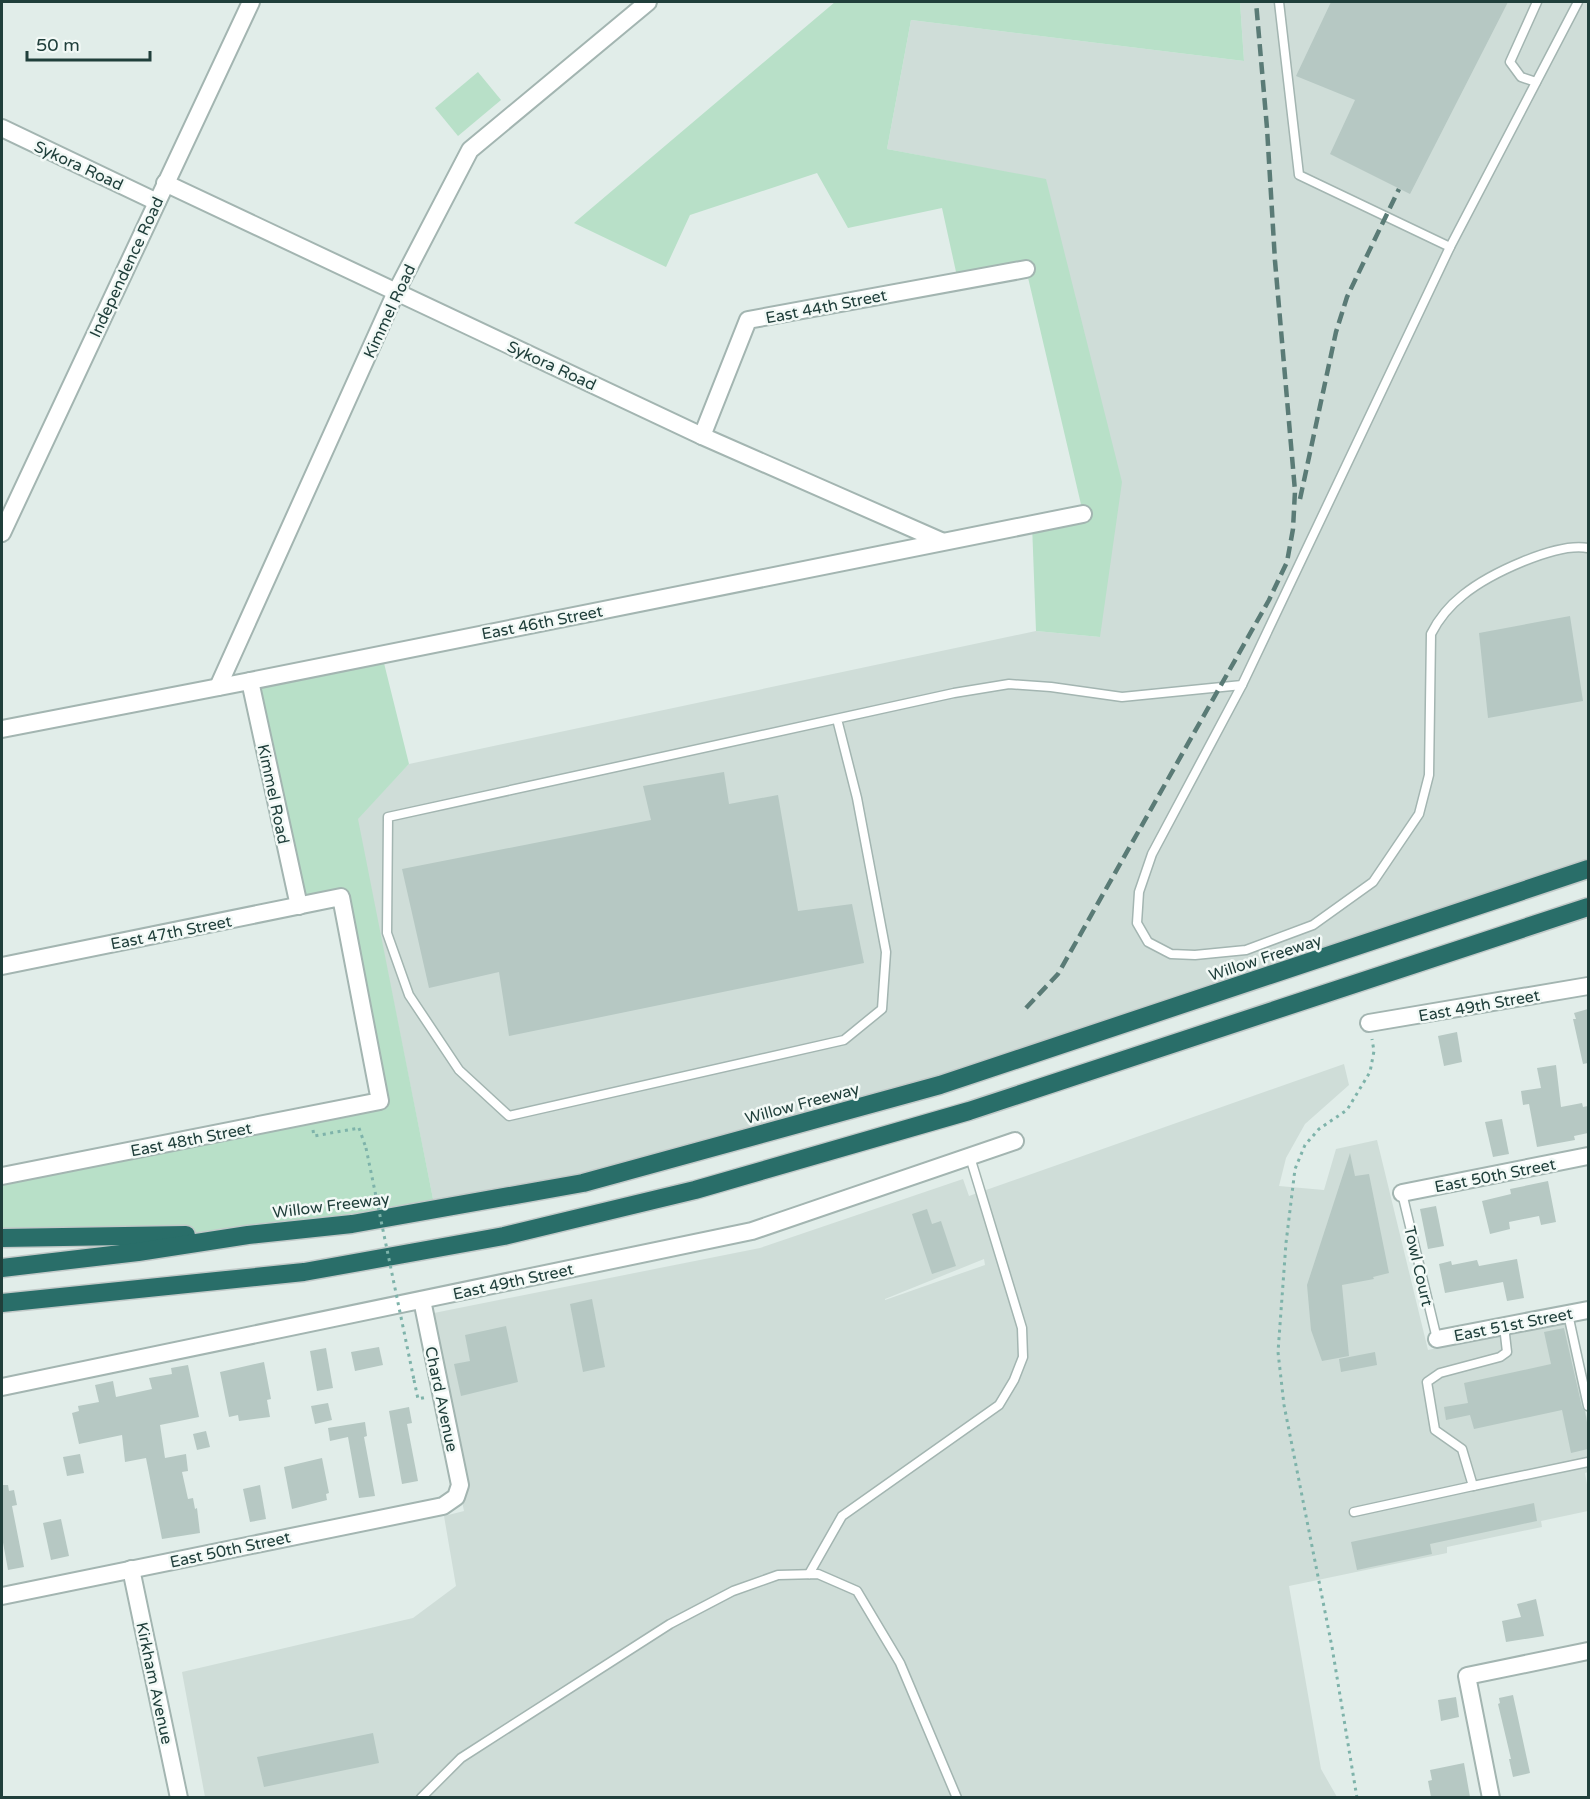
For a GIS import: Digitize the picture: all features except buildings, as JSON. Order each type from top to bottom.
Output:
[{"type":"highway","name":"Willow Freeway","points":[[2,1268],[138,1252],[248,1235],[352,1224],[583,1183],[940,1085],[1588,869]]},
{"type":"highway","points":[[2,1303],[304,1272],[504,1236],[684,1192],[969,1112],[1588,907]]},
{"type":"highway","points":[[2,1238],[248,1235]]},
{"type":"highway","points":[[2,1311],[84,1295]]},
{"type":"street","name":"Independence Road","points":[[2,533],[251,2]]},
{"type":"street","name":"Kimmel Road","points":[[218,687],[396,292],[470,150],[648,2]]},
{"type":"street","name":"Sykora Road","points":[[2,128],[157,202]]},
{"type":"street","name":"Sykora Road","points":[[165,183],[702,436],[941,542]]},
{"type":"street","name":"East 44th Street","points":[[702,436],[748,320],[1026,268]]},
{"type":"street","name":"East 46th Street","points":[[2,729],[1083,514]]},
{"type":"street","name":"Kimmel Road","points":[[250,681],[299,906]]},
{"type":"street","name":"East 47th Street","points":[[2,966],[341,897],[380,1101]]},
{"type":"street","name":"East 49th Street","points":[[1371,1031],[1588,986]]},
{"type":"street","name":"East 48th Street","points":[[2,1176],[380,1101]]},
{"type":"street","name":"East 49th Street","points":[[2,1387],[752,1231],[1015,1141]]},
{"type":"street","name":"East 50th Street","points":[[1402,1193],[1588,1156]]},
{"type":"street","name":"Chard Avenue","points":[[422,1300],[460,1485],[456,1497]]},
{"type":"street","name":"East 51st Street","points":[[1437,1339],[1588,1310]]},
{"type":"street","name":"East 50th Street","points":[[2,1596],[443,1506],[456,1497]]},
{"type":"street","name":"Kirkham Avenue","points":[[131,1569],[179,1797]]},
{"type":"street","points":[[1491,1797],[1467,1676],[1588,1651]]},
{"type":"lane","points":[[1279,2],[1299,175],[1450,247]]},
{"type":"lane","points":[[1536,82],[1521,77],[1510,63],[1538,2]]},
{"type":"lane","points":[[1578,2],[1450,247],[1242,685],[1152,854],[1139,892],[1137,923],[1148,942],[1171,954],[1195,955],[1246,950],[1313,925],[1373,882],[1419,814],[1429,775],[1431,634],[1440,617],[1464,594],[1509,567],[1552,552],[1580,546],[1588,548]]},
{"type":"lane","points":[[837,719],[857,798],[886,952],[882,1009],[844,1040],[509,1116],[459,1070],[409,995],[387,933],[388,817],[954,693],[1009,684],[1051,687],[1122,697],[1242,685]]},
{"type":"lane","points":[[809,1574],[842,1516],[999,1405],[1014,1380],[1023,1357],[1023,1328],[970,1157]]},
{"type":"lane","name":"Towl Court","points":[[1402,1193],[1437,1339]]},
{"type":"lane","points":[[1568,1314],[1588,1406]]},
{"type":"lane","points":[[1473,1486],[1462,1449],[1435,1430],[1427,1382],[1440,1373],[1500,1357],[1508,1352],[1504,1326]]},
{"type":"lane","points":[[1354,1512],[1588,1462]]},
{"type":"lane","points":[[421,1797],[461,1758],[670,1624],[745,1587],[778,1575],[809,1574],[818,1574],[858,1591],[900,1663],[957,1797]]},
{"type":"path","points":[[1357,1797],[1332,1647],[1284,1405],[1278,1352],[1286,1243],[1295,1170],[1305,1145],[1319,1129],[1347,1110],[1370,1072],[1374,1051],[1371,1031]]},
{"type":"path","points":[[313,1126],[314,1136],[359,1128],[366,1149],[418,1399],[428,1397]]},
{"type":"shaded area","points":[[1240,2],[1588,2],[1588,869],[940,1085],[583,1183],[435,1209],[357,819],[409,764],[1036,631],[1100,637],[1046,180],[887,149],[911,20],[1244,61]]},
{"type":"shaded area","points":[[1344,1064],[1349,1085],[1305,1124],[1286,1158],[1279,1186],[1324,1190],[1336,1149],[1377,1140],[1428,1350],[1567,1321],[1588,1422],[1588,1472],[1585,1473],[1588,1511],[1541,1521],[1542,1527],[1447,1547],[1447,1553],[1289,1586],[1321,1769],[1337,1797],[205,1797],[182,1672],[413,1618],[456,1586],[444,1516],[464,1511],[424,1315],[760,1248],[963,1179],[969,1196]],"holes":[[[984,1259],[985,1265],[885,1300]]]},
{"type":"green space","points":[[835,2],[1240,2],[1244,61],[911,20],[887,149],[1046,179],[1122,482],[1100,637],[1036,631],[1032,524],[1083,513],[1026,269],[958,281],[942,208],[848,228],[817,173],[690,215],[666,267],[574,223]]},
{"type":"green space","points":[[478,72],[501,100],[458,136],[435,108]]},
{"type":"green space","points":[[382,655],[409,764],[358,819],[435,1209],[248,1235],[2,1238],[2,1176],[380,1101],[341,897],[299,906],[250,681]]},
{"type":"railway","points":[[1026,1008],[1058,974],[1269,600],[1287,562],[1293,529],[1295,491],[1256,2]]},
{"type":"railway","points":[[1300,499],[1336,332],[1347,297],[1399,189]]}]
